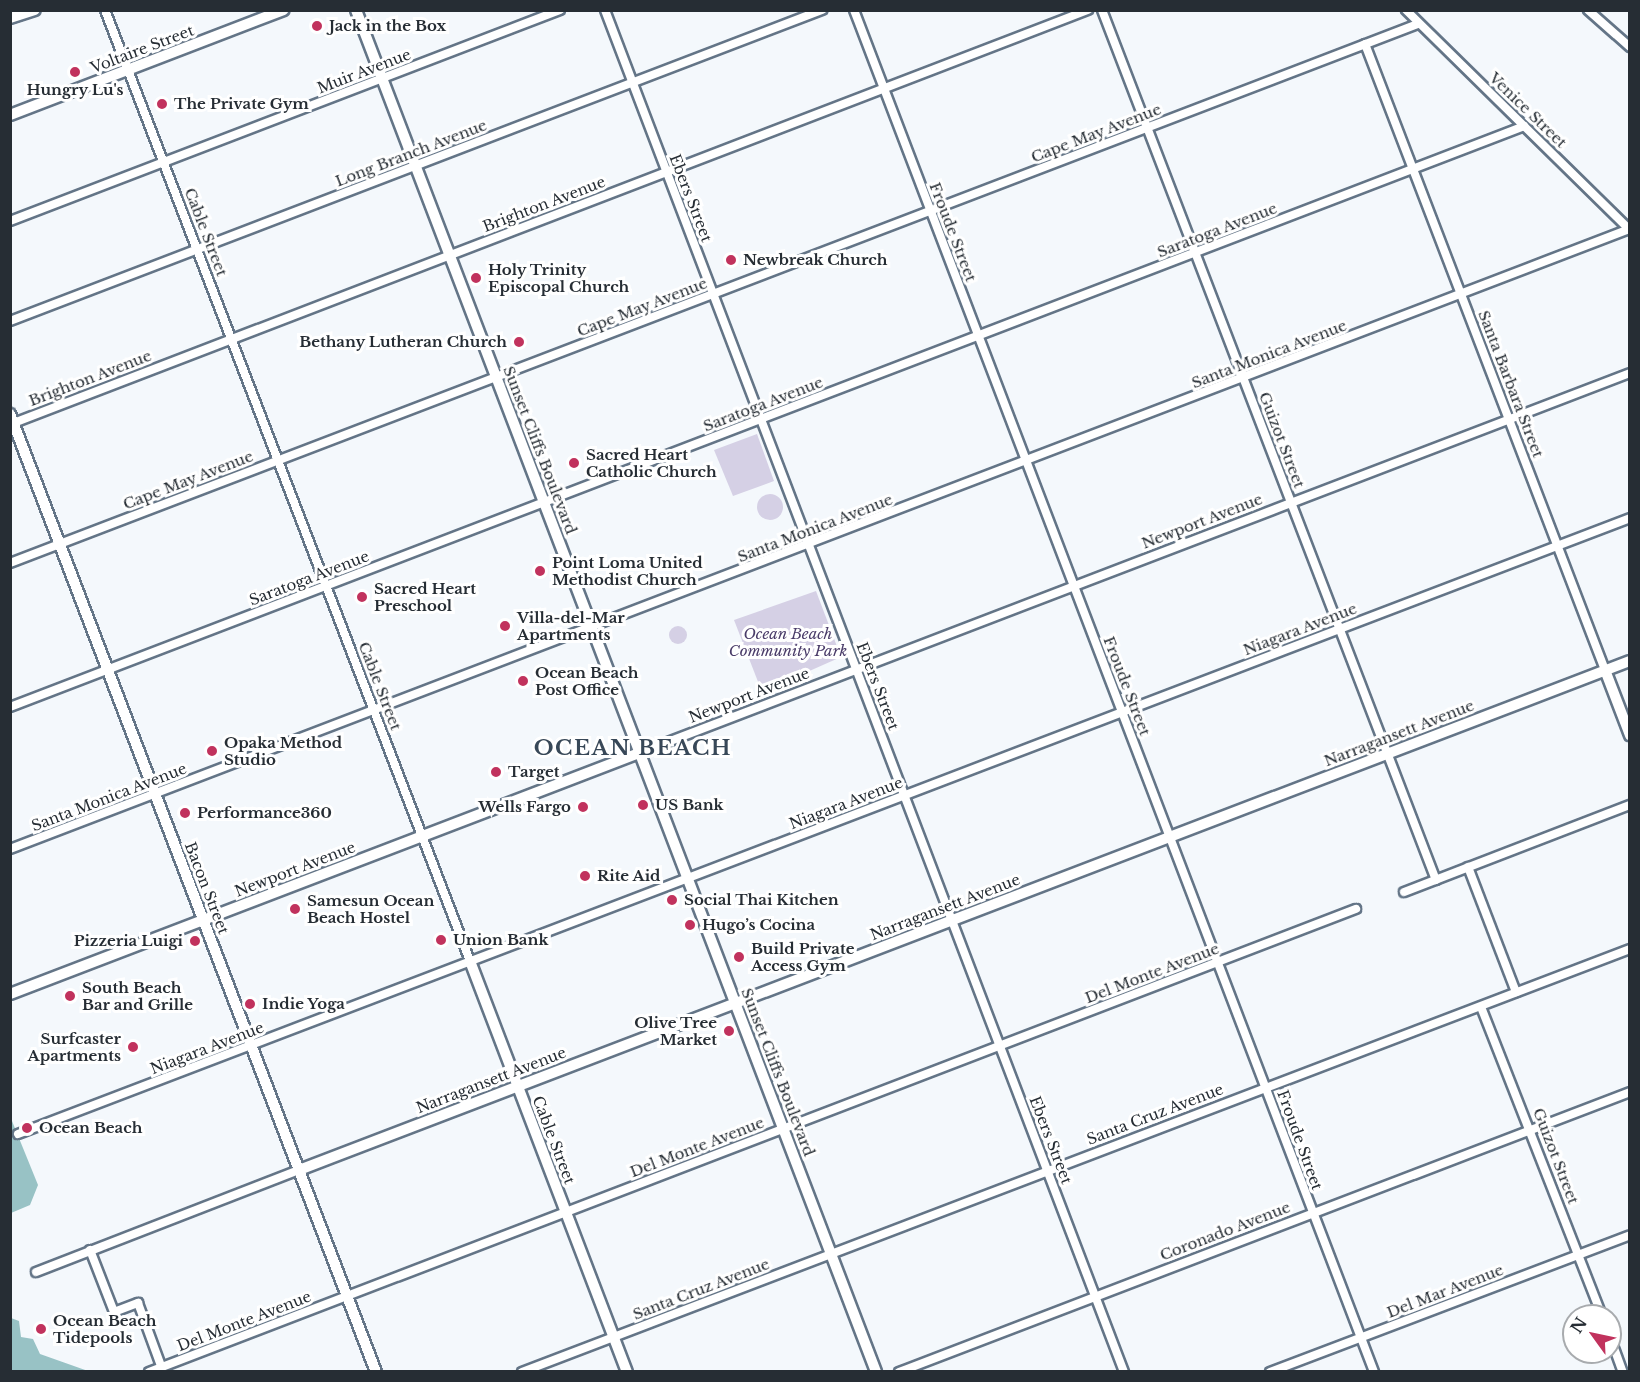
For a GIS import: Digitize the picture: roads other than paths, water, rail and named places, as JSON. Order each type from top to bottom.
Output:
[{"type":"street","points":[[10,18],[35,10]]},
{"type":"street","name":"Cable Street","points":[[105,10],[627,1371]]},
{"type":"street","name":"Voltaire Street","points":[[10,115],[284,10]]},
{"type":"street","name":"Sunset Cliffs Boulevard","points":[[356,10],[876,1371]]},
{"type":"street","name":"Muir Avenue","points":[[10,221],[560,10]]},
{"type":"street","name":"Ebers Street","points":[[605,10],[1124,1371]]},
{"type":"street","name":"Long Branch Avenue","points":[[10,321],[822,10]]},
{"type":"street","name":"Froude Street","points":[[854,10],[1374,1371]]},
{"type":"street","name":"Brighton Avenue","points":[[12,420],[885,90],[1088,10]]},
{"type":"street","name":"Guizot Street","points":[[1102,10],[1436,880]]},
{"type":"street","name":"Venice Street","points":[[1406,10],[1629,230]]},
{"type":"street","points":[[1588,10],[1629,47]]},
{"type":"street","name":"Cape May Avenue","points":[[10,563],[1418,24]]},
{"type":"street","name":"Santa Barbara Street","points":[[1365,44],[1629,735]]},
{"type":"street","name":"Saratoga Avenue","points":[[10,706],[1524,126]]},
{"type":"street","name":"Santa Monica Avenue","points":[[10,849],[1629,230]]},
{"type":"street","name":"Newport Avenue","points":[[12,994],[1629,373]]},
{"type":"street","name":"Bacon Street","points":[[12,420],[376,1371]]},
{"type":"street","name":"Niagara Avenue","points":[[18,1134],[1629,518]]},
{"type":"street","name":"Narragansett Avenue","points":[[36,1272],[1629,661]]},
{"type":"street","points":[[1404,892],[1629,805]]},
{"type":"street","points":[[1468,867],[1516,992]]},
{"type":"street","name":"Del Monte Avenue","points":[[149,1371],[1356,909]]},
{"type":"street","name":"Santa Cruz Avenue","points":[[522,1371],[1629,949]]},
{"type":"street","name":"Guizot Street","points":[[1481,1007],[1532,1130],[1598,1304]]},
{"type":"street","name":"Coronado Avenue","points":[[899,1371],[1629,1092]]},
{"type":"street","name":"Del Mar Avenue","points":[[1270,1371],[1629,1235]]},
{"type":"street","points":[[90,1250],[114,1312],[138,1303],[161,1366]]},
{"type":"water","points":[[10,1116],[38,1185],[30,1205],[11,1213]]},
{"type":"water","points":[[11,1318],[19,1321],[21,1337],[33,1339],[40,1354],[88,1371],[11,1371]]},
{"type":"place","name":"Jack in the Box","points":[[317,26]]},
{"type":"place","name":"Hungry Lu's","points":[[75,72]]},
{"type":"place","name":"The Private Gym","points":[[162,104]]},
{"type":"place","name":"Newbreak Church","points":[[731,260]]},
{"type":"place","name":"Holy Trinity Episcopal Church","points":[[476,278]]},
{"type":"place","name":"Bethany Lutheran Church","points":[[519,342]]},
{"type":"place","name":"Sacred Heart Catholic Church","points":[[574,463]]},
{"type":"place","name":"Point Loma United Methodist Church","points":[[540,571]]},
{"type":"place","name":"Sacred Heart Preschool","points":[[362,597]]},
{"type":"place","name":"Villa-del-Mar Apartments","points":[[505,626]]},
{"type":"place","name":"Ocean Beach Post Office","points":[[523,681]]},
{"type":"place","name":"Opaka Method Studio","points":[[212,751]]},
{"type":"place","name":"Target","points":[[496,772]]},
{"type":"place","name":"US Bank","points":[[643,805]]},
{"type":"place","name":"Wells Fargo","points":[[583,807]]},
{"type":"place","name":"Performance360","points":[[185,813]]},
{"type":"place","name":"Rite Aid","points":[[585,876]]},
{"type":"place","name":"Social Thai Kitchen","points":[[672,900]]},
{"type":"place","name":"Samesun Ocean Beach Hostel","points":[[295,909]]},
{"type":"place","name":"Hugo’s Cocina","points":[[690,925]]},
{"type":"place","name":"Union Bank","points":[[441,940]]},
{"type":"place","name":"Pizzeria Luigi","points":[[195,941]]},
{"type":"place","name":"Build Private Access Gym","points":[[739,957]]},
{"type":"place","name":"South Beach Bar and Grille","points":[[70,996]]},
{"type":"place","name":"Indie Yoga","points":[[250,1004]]},
{"type":"place","name":"Olive Tree Market","points":[[729,1031]]},
{"type":"place","name":"Surfcaster Apartments","points":[[133,1047]]},
{"type":"place","name":"Ocean Beach","points":[[27,1128]]},
{"type":"place","name":"Ocean Beach Tidepools","points":[[41,1329]]},
{"type":"district","name":"OCEAN BEACH","points":[[633,748]]},
{"type":"park label","name":"Ocean Beach Community Park","points":[[788,642]]}]
